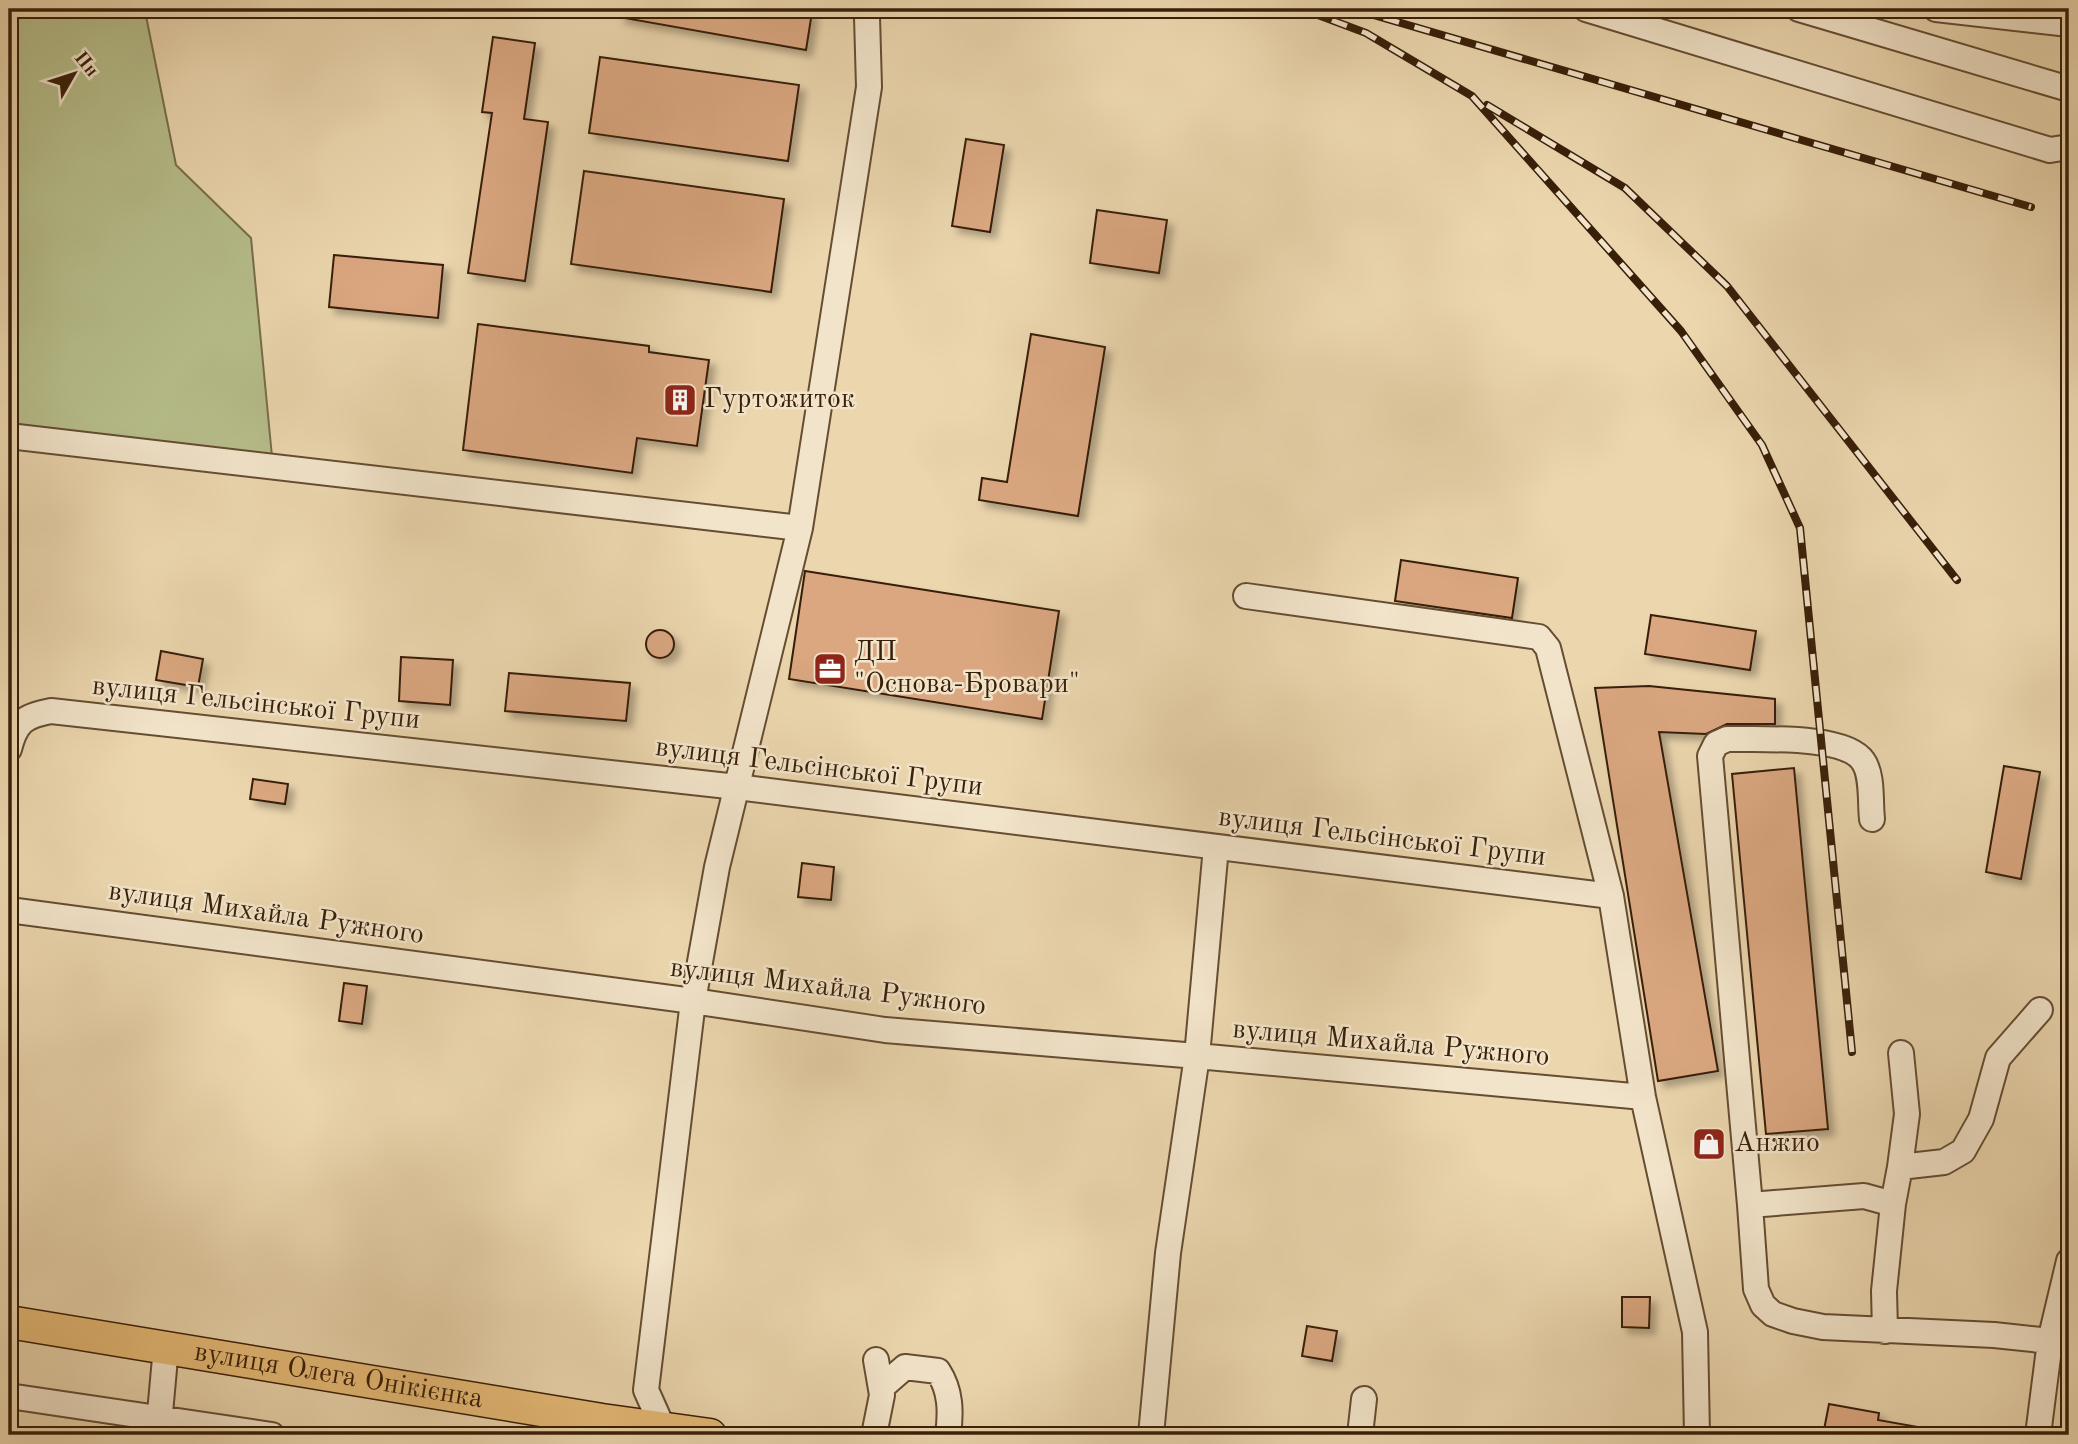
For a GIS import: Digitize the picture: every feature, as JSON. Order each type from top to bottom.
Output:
[{"type":"main road","name":"вулиця Олега Онікієнка","points":[[9,1322],[664,1432],[710,1435]]},
{"type":"street","points":[[664,1432],[646,1390],[693,1001],[717,867],[800,528],[869,87],[867,17],[864,9]]},
{"type":"street","points":[[1586,9],[2050,150],[2069,147]]},
{"type":"street","points":[[1799,9],[1846,16],[2069,89]]},
{"type":"street","points":[[1936,9],[2069,24]]},
{"type":"street","points":[[9,436],[800,528]]},
{"type":"street","points":[[1245,596],[1539,637],[1548,648],[1611,896],[1643,1097],[1695,1332],[1697,1435]]},
{"type":"street","name":"вулиця Гельсінської Групи","points":[[15,713],[35,714],[51,711],[737,787],[1611,896]]},
{"type":"street","points":[[9,749],[15,713]]},
{"type":"street","points":[[1872,819],[1867,770],[1854,752],[1845,748],[1810,741],[1727,739],[1716,744],[1710,756],[1756,1289],[1763,1305],[1773,1314],[1823,1327],[1994,1335],[2050,1341]]},
{"type":"street","points":[[1151,1435],[1168,1252],[1197,1056],[1216,847]]},
{"type":"street","name":"вулиця Михайла Ружного","points":[[9,910],[693,1001],[886,1030],[1643,1097]]},
{"type":"street","points":[[1900,1167],[1944,1162],[1963,1151],[1981,1119],[1998,1058],[2040,1010]]},
{"type":"street","points":[[1885,1331],[1884,1291],[1893,1204],[1907,1114],[1901,1053]]},
{"type":"street","points":[[1750,1205],[1864,1196],[1893,1204]]},
{"type":"street","points":[[2038,1435],[2050,1341],[2069,1261]]},
{"type":"street","points":[[159,1427],[166,1347]]},
{"type":"street","points":[[874,1435],[881,1388],[876,1360]]},
{"type":"street","points":[[881,1388],[905,1367],[938,1371],[946,1384],[951,1412],[948,1435]]},
{"type":"street","points":[[9,1396],[159,1427],[272,1435]]},
{"type":"street","points":[[1360,1435],[1364,1399]]},
{"type":"green space","points":[[9,9],[93,9],[146,16],[176,165],[251,238],[273,467],[9,436]]},
{"type":"building","points":[[620,9],[795,9],[812,12],[806,50],[619,17]]},
{"type":"building","points":[[493,37],[535,43],[524,119],[548,122],[525,281],[468,273],[492,113],[482,112]]},
{"type":"building","points":[[600,57],[799,85],[788,161],[589,133]]},
{"type":"building","points":[[966,139],[1004,145],[990,232],[952,226]]},
{"type":"building","points":[[584,171],[784,199],[771,292],[571,264]]},
{"type":"building","points":[[1097,210],[1167,220],[1159,273],[1090,263]]},
{"type":"building","points":[[334,255],[443,265],[438,318],[329,307]]},
{"type":"building","points":[[478,324],[649,346],[649,352],[709,360],[697,446],[637,438],[632,473],[463,450]]},
{"type":"building","points":[[1031,334],[1105,347],[1078,516],[979,500],[982,478],[1007,482]]},
{"type":"building","points":[[1401,560],[1518,578],[1512,618],[1395,601]]},
{"type":"building","points":[[805,571],[1059,611],[1042,719],[789,679]]},
{"type":"building","points":[[1651,615],[1756,631],[1750,670],[1645,654]]},
{"type":"building","points":[[660,630],[670,634],[674,644],[670,654],[660,658],[650,654],[646,644],[650,634]]},
{"type":"building","points":[[161,651],[203,659],[198,687],[156,680]]},
{"type":"building","points":[[401,657],[453,660],[450,705],[399,701]]},
{"type":"building","points":[[509,673],[630,683],[626,721],[505,711]]},
{"type":"building","points":[[1649,686],[1775,699],[1775,724],[1727,724],[1706,734],[1659,732],[1718,1071],[1658,1081],[1595,688]]},
{"type":"building","points":[[2004,766],[2040,772],[2021,879],[1986,872]]},
{"type":"building","points":[[1794,768],[1828,1129],[1766,1134],[1732,774]]},
{"type":"building","points":[[253,779],[288,784],[285,804],[250,799]]},
{"type":"building","points":[[802,863],[834,867],[831,900],[798,897]]},
{"type":"building","points":[[344,983],[367,986],[362,1024],[339,1021]]},
{"type":"building","points":[[1622,1297],[1650,1297],[1649,1328],[1622,1327]]},
{"type":"building","points":[[1307,1326],[1337,1331],[1332,1361],[1302,1356]]},
{"type":"building","points":[[1829,1404],[1879,1413],[1878,1420],[1918,1427],[1918,1435],[1823,1435]]},
{"type":"railway","points":[[1302,9],[1366,33],[1472,96],[1681,331],[1762,445],[1800,528],[1852,1052]]},
{"type":"railway","points":[[1353,9],[2031,207]]},
{"type":"railway","points":[[1487,105],[1625,188],[1727,286],[1957,580]]},
{"type":"place","name":"Гуртожиток","points":[[680,400]]},
{"type":"place","name":"ДП \"Основа-Бровари\"","points":[[830,669]]},
{"type":"place","name":"Анжио","points":[[1709,1144]]}]
